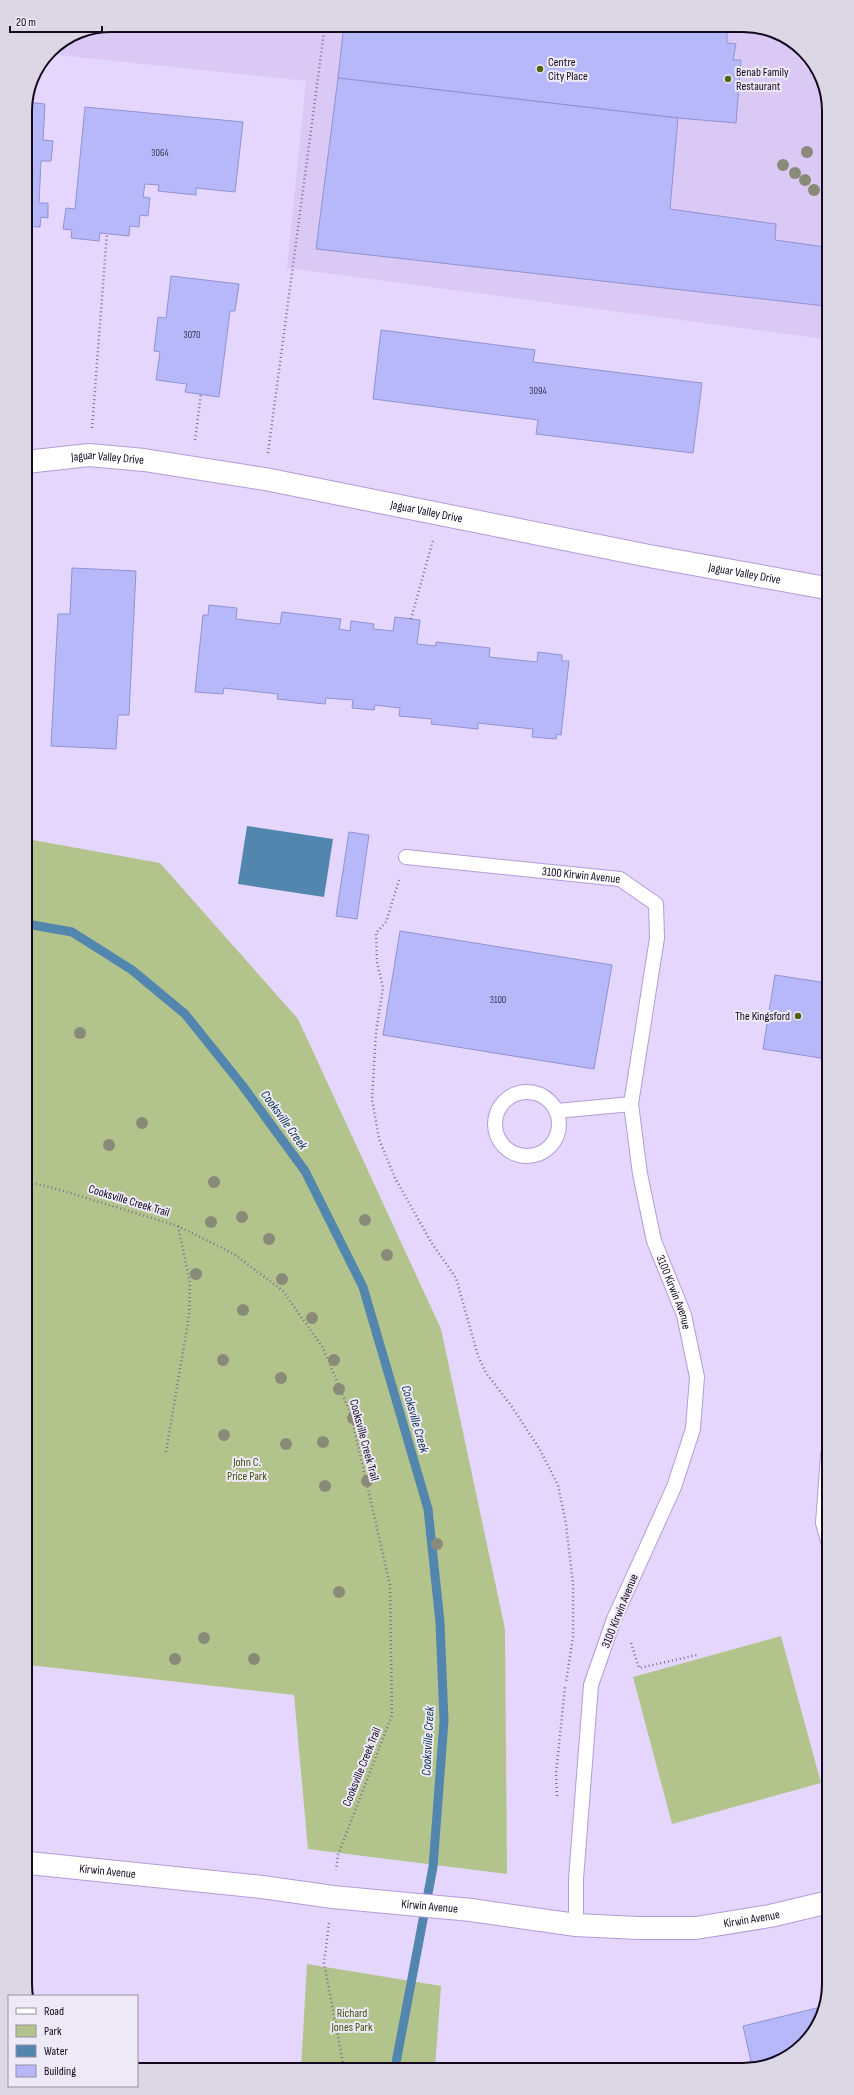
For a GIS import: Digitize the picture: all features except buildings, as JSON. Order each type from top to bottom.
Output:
[{"type":"street","name":"Jaguar Valley Drive","points":[[32,461],[89,455],[144,460],[265,479],[648,556],[822,587]]},
{"type":"street","name":"Kirwin Avenue","points":[[32,1862],[262,1887],[333,1897],[471,1910],[576,1924],[638,1928],[696,1928],[770,1916],[822,1904]]},
{"type":"lane","name":"3100 Kirwin Avenue","points":[[406,857],[620,879],[656,904],[657,938],[631,1104],[640,1174],[654,1241],[684,1315],[697,1377],[693,1429],[674,1487],[610,1630],[591,1685],[576,1879],[576,1924]]},
{"type":"lane","points":[[522,1093],[533,1093],[543,1096],[557,1111],[559,1127],[554,1142],[547,1150],[538,1155],[527,1156],[517,1154],[507,1149],[500,1141],[496,1131],[495,1121],[498,1111],[504,1102],[512,1096],[522,1093]]},
{"type":"lane","points":[[557,1111],[631,1104]]},
{"type":"path","points":[[265,479],[324,32]]},
{"type":"path","points":[[89,455],[95,398],[107,234]]},
{"type":"path","points":[[193,468],[194,444],[201,394]]},
{"type":"path","points":[[411,619],[440,514]]},
{"type":"path","points":[[406,857],[386,922],[376,933],[377,962],[383,988],[376,1032],[372,1099],[379,1139],[395,1178],[427,1236],[456,1278],[478,1356],[486,1373],[510,1404],[539,1448],[558,1486],[566,1524],[573,1584],[573,1637],[568,1664],[556,1774],[558,1804]]},
{"type":"path","name":"Cooksville Creek Trail","points":[[32,1183],[178,1226],[234,1254],[283,1291],[323,1348],[351,1416],[390,1585],[392,1715],[338,1854]]},
{"type":"path","points":[[166,1452],[189,1316],[190,1283],[178,1226]]},
{"type":"path","points":[[610,1630],[629,1636],[639,1668],[697,1655]]},
{"type":"path","points":[[324,1963],[343,2063]]},
{"type":"shaded area","points":[[111,32],[748,32],[773,38],[791,48],[806,63],[818,86],[821,101],[822,339],[287,268],[306,81],[55,55],[76,40],[91,35]]},
{"type":"green space","name":"John C. Price Park","points":[[32,840],[160,863],[298,1019],[441,1329],[505,1629],[507,1874],[308,1849],[294,1695],[32,1665]]},
{"type":"green space","points":[[781,1636],[821,1783],[672,1824],[633,1677]]},
{"type":"green space","name":"Richard Jones Park","points":[[307,1964],[441,1986],[435,2063],[301,2063]]},
{"type":"water","points":[[247,826],[333,839],[324,897],[238,884]]},
{"type":"waterway","name":"Cooksville Creek","points":[[32,925],[72,932],[132,970],[185,1014],[242,1085],[305,1171],[363,1287],[428,1509],[440,1622],[444,1721],[433,1867],[396,2063]]},
{"type":"place","name":"Centre City Place","points":[[540,69]]},
{"type":"place","name":"Benab Family Restaurant","points":[[728,79]]},
{"type":"place","name":"The Kingsford","points":[[798,1016]]}]
